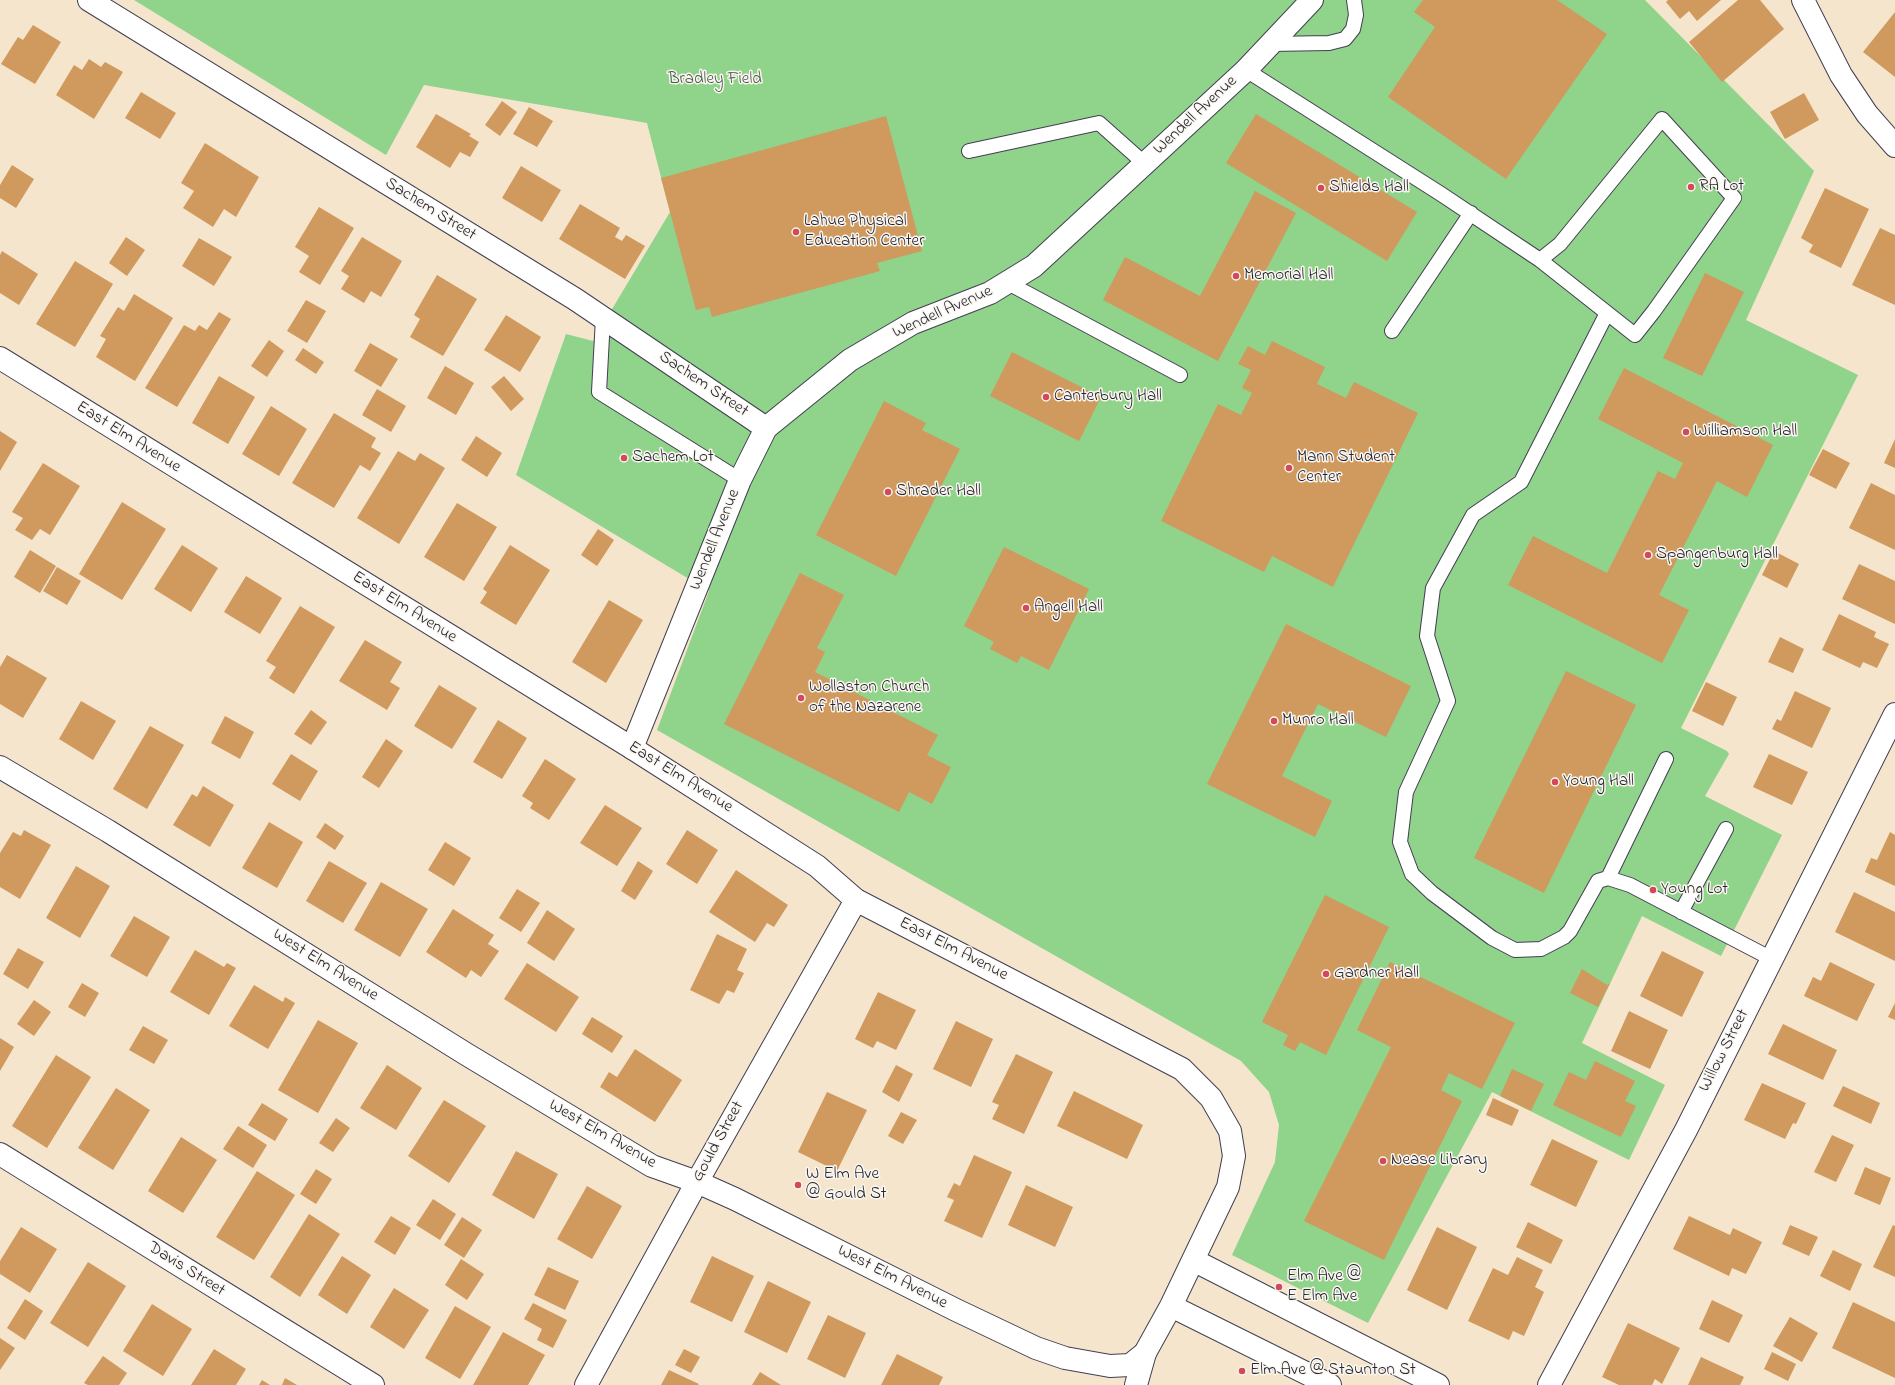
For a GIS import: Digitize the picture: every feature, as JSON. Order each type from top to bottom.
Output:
[{"type":"street","name":"Sachem Street","points":[[89,0],[575,299],[766,428]]},
{"type":"street","name":"Wendell Avenue","points":[[632,748],[740,480],[766,428],[850,360],[913,323],[990,294],[1034,266],[1246,70],[1312,0]]},
{"type":"street","points":[[1803,0],[1841,75],[1867,114],[1895,146]]},
{"type":"street","name":"East Elm Avenue","points":[[0,358],[632,748],[817,866],[856,900],[1182,1069],[1211,1098],[1230,1131],[1234,1156],[1228,1187],[1193,1260]]},
{"type":"street","name":"Willow Street","points":[[1549,1385],[1686,1130],[1895,714]]},
{"type":"street","name":"West Elm Avenue","points":[[0,767],[108,831],[466,1054],[652,1166],[696,1182],[735,1199],[956,1310],[1036,1348],[1065,1358],[1110,1366],[1130,1365],[1145,1353],[1171,1306],[1193,1260]]},
{"type":"street","name":"Gould Street","points":[[586,1385],[696,1182],[856,900]]},
{"type":"street","name":"Davis Street","points":[[0,1154],[373,1385]]},
{"type":"street","points":[[1193,1260],[1438,1385]]},
{"type":"street","points":[[1171,1306],[1330,1385]]},
{"type":"street","points":[[1136,1385],[1145,1353]]},
{"type":"lane","points":[[1270,44],[1329,43],[1345,39],[1353,30],[1356,16],[1354,0]]},
{"type":"lane","points":[[1246,70],[1471,213],[1540,260],[1635,335],[1654,311],[1734,198],[1662,120],[1560,244],[1540,260]]},
{"type":"lane","points":[[969,151],[1099,123],[1145,164]]},
{"type":"lane","points":[[1392,331],[1471,213]]},
{"type":"lane","points":[[1008,283],[1180,375]]},
{"type":"lane","points":[[1607,313],[1521,482],[1473,515],[1433,588],[1427,636],[1448,701],[1406,792],[1400,842],[1412,874],[1432,893],[1492,938],[1515,950],[1541,949],[1564,937],[1570,932],[1598,882],[1608,878],[1630,885],[1772,959]]},
{"type":"lane","points":[[603,318],[599,392],[740,480]]},
{"type":"lane","points":[[1608,878],[1666,759]]},
{"type":"lane","points":[[1681,912],[1726,829]]},
{"type":"green space","name":"Bradley Field","points":[[134,0],[1645,0],[1814,171],[1746,320],[1858,375],[1681,728],[1727,751],[1729,754],[1705,796],[1782,835],[1721,956],[1642,916],[1582,1043],[1665,1085],[1629,1160],[1492,1092],[1368,1323],[1232,1255],[1275,1162],[1279,1125],[1269,1092],[1241,1061],[657,730],[709,591],[516,475],[566,334],[593,341],[670,212],[647,123],[424,85],[386,155]]},
{"type":"building","points":[[1423,0],[1557,0],[1607,34],[1506,179],[1388,97],[1435,27],[1414,12]]},
{"type":"building","points":[[1668,0],[1721,0],[1697,21],[1689,11],[1680,19],[1666,2]]},
{"type":"building","points":[[1738,0],[1760,0],[1784,29],[1722,82],[1689,42]]},
{"type":"building","points":[[1895,12],[1895,77],[1863,52]]},
{"type":"building","points":[[33,25],[61,42],[35,84],[1,64],[18,37],[23,40]]},
{"type":"building","points":[[89,59],[101,67],[105,62],[123,72],[94,119],[56,95],[74,65],[82,70]]},
{"type":"building","points":[[141,92],[176,113],[160,139],[125,118]]},
{"type":"building","points":[[1804,93],[1819,120],[1785,139],[1770,112]]},
{"type":"building","points":[[502,101],[517,112],[500,136],[485,125]]},
{"type":"building","points":[[529,107],[553,121],[537,147],[513,134]]},
{"type":"building","points":[[436,114],[471,134],[469,136],[479,142],[470,157],[460,152],[450,168],[416,147]]},
{"type":"building","name":"Shields Hall","points":[[1256,114],[1417,212],[1387,261],[1226,163]]},
{"type":"building","name":"Lahue Physical Education Center","points":[[886,116],[922,251],[877,263],[880,271],[712,317],[709,307],[696,310],[661,178]]},
{"type":"building","points":[[205,143],[259,177],[236,217],[224,209],[213,227],[183,208],[194,191],[181,183]]},
{"type":"building","points":[[12,165],[34,179],[16,208],[0,198],[0,185]]},
{"type":"building","points":[[521,166],[561,190],[542,222],[502,198]]},
{"type":"building","points":[[1825,188],[1869,209],[1841,268],[1809,252],[1813,245],[1801,238]]},
{"type":"building","name":"Memorial Hall","points":[[1255,191],[1296,213],[1218,361],[1103,300],[1125,257],[1200,296]]},
{"type":"building","points":[[580,204],[620,228],[615,237],[622,241],[626,235],[645,246],[625,279],[559,239]]},
{"type":"building","points":[[319,207],[354,228],[320,285],[299,272],[309,256],[295,247]]},
{"type":"building","points":[[1880,228],[1895,235],[1895,305],[1852,285]]},
{"type":"building","points":[[126,237],[145,250],[127,276],[109,263]]},
{"type":"building","points":[[362,237],[402,261],[381,297],[371,291],[364,303],[341,289],[349,276],[341,271]]},
{"type":"building","points":[[199,238],[232,257],[214,286],[182,266]]},
{"type":"building","points":[[2,251],[38,274],[19,305],[0,293],[0,255]]},
{"type":"building","points":[[75,261],[113,284],[75,347],[36,324]]},
{"type":"building","points":[[1705,273],[1744,292],[1702,376],[1663,358]]},
{"type":"building","points":[[437,275],[477,299],[443,356],[410,337],[420,319],[414,315]]},
{"type":"building","points":[[134,294],[173,318],[135,381],[96,357],[106,339],[100,336],[118,307],[124,311]]},
{"type":"building","points":[[306,300],[326,311],[307,343],[287,331]]},
{"type":"building","points":[[219,312],[231,319],[177,407],[145,388],[184,325],[195,331],[199,325],[207,330]]},
{"type":"building","points":[[506,315],[541,337],[520,372],[484,350]]},
{"type":"building","points":[[269,340],[284,351],[267,377],[251,366]]},
{"type":"building","name":"Mann Student Center","points":[[1272,341],[1325,367],[1317,384],[1346,398],[1354,382],[1418,413],[1333,587],[1272,556],[1264,572],[1161,521],[1218,404],[1241,415],[1252,393],[1242,388],[1251,370],[1238,364],[1248,346],[1265,355]]},
{"type":"building","points":[[370,343],[398,359],[381,387],[354,371]]},
{"type":"building","points":[[303,348],[324,362],[316,374],[295,360]]},
{"type":"building","name":"Canterbury Hall","points":[[1012,352],[1101,397],[1079,441],[990,396]]},
{"type":"building","points":[[445,366],[474,383],[456,415],[427,398]]},
{"type":"building","name":"Spangenburg Hall","points":[[1624,368],[1773,445],[1747,497],[1717,481],[1659,595],[1689,610],[1662,663],[1508,585],[1533,536],[1607,573],[1658,471],[1675,479],[1683,463],[1598,419]]},
{"type":"building","points":[[219,376],[255,397],[228,444],[192,423]]},
{"type":"building","points":[[504,376],[524,399],[511,411],[491,387]]},
{"type":"building","points":[[377,389],[406,406],[391,432],[362,415]]},
{"type":"building","name":"Shrader Hall","points":[[884,401],[926,423],[922,430],[960,449],[896,576],[816,535]]},
{"type":"building","points":[[271,406],[307,429],[279,476],[242,454]]},
{"type":"building","points":[[334,413],[376,438],[371,447],[381,453],[370,471],[360,465],[334,508],[292,483]]},
{"type":"building","points":[[0,431],[17,442],[0,471]]},
{"type":"building","points":[[476,436],[502,453],[487,477],[461,460]]},
{"type":"building","points":[[1895,439],[1895,468],[1884,463]]},
{"type":"building","points":[[1823,449],[1850,463],[1836,489],[1809,475]]},
{"type":"building","points":[[398,451],[415,461],[420,453],[445,468],[399,544],[357,518]]},
{"type":"building","points":[[43,463],[80,486],[50,535],[40,529],[32,540],[15,530],[23,518],[12,512]]},
{"type":"building","points":[[1871,483],[1895,495],[1895,550],[1849,528]]},
{"type":"building","points":[[122,502],[166,529],[122,600],[79,574]]},
{"type":"building","points":[[457,503],[497,527],[464,581],[424,557]]},
{"type":"building","points":[[598,529],[614,540],[597,566],[581,555]]},
{"type":"building","points":[[182,545],[218,568],[191,612],[154,589]]},
{"type":"building","points":[[510,545],[550,570],[516,625],[480,603],[487,592],[483,589]]},
{"type":"building","name":"Angell Hall","points":[[1004,547],[1089,589],[1049,670],[1021,656],[1017,663],[990,649],[994,642],[964,626]]},
{"type":"building","points":[[30,550],[56,566],[40,593],[14,577]]},
{"type":"building","points":[[1774,551],[1799,564],[1787,588],[1762,575]]},
{"type":"building","points":[[1859,564],[1895,581],[1895,624],[1842,599]]},
{"type":"building","points":[[57,567],[81,581],[67,605],[43,591]]},
{"type":"building","name":"Wollaston Church of the Nazarene","points":[[800,573],[844,595],[817,648],[825,652],[815,672],[938,735],[927,755],[951,767],[932,804],[909,792],[899,812],[724,724]]},
{"type":"building","points":[[246,576],[282,598],[260,634],[224,612]]},
{"type":"building","points":[[609,600],[643,620],[606,683],[572,662]]},
{"type":"building","points":[[300,606],[335,627],[294,694],[269,678],[276,667],[266,661]]},
{"type":"building","points":[[1839,614],[1876,632],[1874,637],[1889,644],[1877,668],[1863,662],[1860,668],[1822,650]]},
{"type":"building","name":"Munro Hall","points":[[1286,624],[1411,686],[1386,737],[1318,704],[1282,776],[1332,801],[1315,837],[1207,784]]},
{"type":"building","points":[[1780,637],[1804,649],[1793,673],[1768,662]]},
{"type":"building","points":[[365,640],[402,662],[390,682],[400,688],[387,710],[339,681]]},
{"type":"building","points":[[7,655],[47,678],[23,718],[0,704],[0,667]]},
{"type":"building","name":"Young Hall","points":[[1566,671],[1636,705],[1544,893],[1474,858]]},
{"type":"building","points":[[1706,682],[1737,697],[1723,726],[1692,711]]},
{"type":"building","points":[[439,685],[477,708],[452,749],[414,726]]},
{"type":"building","points":[[1795,691],[1831,708],[1812,748],[1772,729],[1777,719],[1781,721]]},
{"type":"building","points":[[81,701],[116,721],[93,760],[59,739]]},
{"type":"building","points":[[311,710],[327,722],[311,745],[294,734]]},
{"type":"building","points":[[225,716],[254,732],[240,759],[211,743]]},
{"type":"building","points":[[498,720],[527,738],[502,779],[473,762]]},
{"type":"building","points":[[150,726],[184,745],[147,809],[113,789]]},
{"type":"building","points":[[386,739],[403,751],[379,788],[362,777]]},
{"type":"building","points":[[291,754],[318,771],[300,801],[272,784]]},
{"type":"building","points":[[1769,754],[1808,772],[1792,805],[1753,787]]},
{"type":"building","points":[[545,759],[576,779],[549,820],[530,808],[533,803],[522,796]]},
{"type":"building","points":[[203,786],[234,805],[210,847],[173,825],[192,794],[197,797]]},
{"type":"building","points":[[605,805],[642,828],[617,866],[580,843]]},
{"type":"building","points":[[269,822],[303,842],[277,888],[242,868]]},
{"type":"building","points":[[325,823],[344,836],[335,850],[316,837]]},
{"type":"building","points":[[24,830],[51,845],[20,899],[0,887],[0,853],[13,832],[21,836]]},
{"type":"building","points":[[687,830],[718,850],[697,884],[666,864]]},
{"type":"building","points":[[1890,832],[1895,835],[1895,886],[1865,872],[1871,858],[1877,860]]},
{"type":"building","points":[[445,842],[471,858],[454,886],[428,870]]},
{"type":"building","points":[[329,861],[367,883],[343,923],[306,901]]},
{"type":"building","points":[[638,861],[653,871],[635,900],[621,891]]},
{"type":"building","points":[[76,866],[110,886],[80,938],[46,918]]},
{"type":"building","points":[[736,870],[788,905],[774,927],[767,923],[755,942],[709,912]]},
{"type":"building","points":[[381,882],[428,909],[400,957],[354,930]]},
{"type":"building","points":[[517,889],[540,903],[521,932],[499,918]]},
{"type":"building","points":[[1854,892],[1895,912],[1895,961],[1835,932]]},
{"type":"building","name":"Gardner Hall","points":[[1325,895],[1389,927],[1326,1055],[1300,1042],[1295,1051],[1283,1045],[1288,1035],[1262,1022]]},
{"type":"building","points":[[453,909],[494,935],[488,944],[499,951],[481,977],[471,970],[466,978],[426,952]]},
{"type":"building","points":[[547,910],[575,929],[554,961],[527,943]]},
{"type":"building","points":[[134,916],[170,937],[147,977],[110,956]]},
{"type":"building","points":[[717,934],[747,949],[737,970],[744,973],[734,993],[727,990],[719,1004],[690,990]]},
{"type":"building","points":[[18,948],[44,962],[28,989],[3,974]]},
{"type":"building","points":[[195,950],[224,967],[227,963],[236,968],[209,1015],[170,992]]},
{"type":"building","points":[[1662,951],[1704,972],[1682,1017],[1640,996]]},
{"type":"building","name":"Nease Library","points":[[1390,962],[1515,1023],[1482,1089],[1449,1073],[1441,1090],[1462,1101],[1384,1260],[1304,1221],[1391,1047],[1357,1030]]},
{"type":"building","points":[[1830,962],[1875,984],[1857,1021],[1804,996],[1813,977],[1821,981]]},
{"type":"building","points":[[527,963],[579,997],[556,1032],[504,999]]},
{"type":"building","points":[[1582,969],[1607,985],[1610,983],[1598,1007],[1570,993]]},
{"type":"building","points":[[82,983],[99,993],[85,1017],[68,1007]]},
{"type":"building","points":[[254,985],[283,1002],[285,997],[295,1003],[268,1049],[229,1026]]},
{"type":"building","points":[[878,992],[916,1010],[896,1050],[877,1041],[873,1048],[855,1039]]},
{"type":"building","points":[[34,1000],[51,1012],[34,1036],[17,1024]]},
{"type":"building","points":[[1895,1003],[1895,1020],[1888,1017]]},
{"type":"building","points":[[1629,1011],[1668,1030],[1650,1069],[1611,1051]]},
{"type":"building","points":[[592,1017],[623,1036],[612,1053],[582,1034]]},
{"type":"building","points":[[318,1020],[358,1043],[318,1113],[278,1090]]},
{"type":"building","points":[[956,1021],[993,1039],[971,1087],[933,1069]]},
{"type":"building","points":[[1783,1024],[1837,1050],[1823,1080],[1768,1054]]},
{"type":"building","points":[[143,1026],[168,1040],[154,1064],[129,1050]]},
{"type":"building","points":[[0,1038],[14,1047],[0,1071]]},
{"type":"building","points":[[635,1049],[682,1080],[655,1122],[600,1087],[609,1072],[617,1077]]},
{"type":"building","points":[[1016,1054],[1053,1072],[1024,1134],[992,1119],[999,1105],[992,1102]]},
{"type":"building","points":[[56,1055],[91,1077],[47,1148],[12,1126]]},
{"type":"building","points":[[1595,1061],[1635,1081],[1625,1101],[1636,1106],[1621,1137],[1553,1105],[1569,1072],[1586,1080]]},
{"type":"building","points":[[387,1065],[422,1088],[396,1130],[360,1108]]},
{"type":"building","points":[[896,1065],[913,1074],[899,1102],[882,1092]]},
{"type":"building","points":[[1512,1069],[1544,1084],[1531,1111],[1500,1096]]},
{"type":"building","points":[[1762,1083],[1806,1103],[1796,1124],[1793,1123],[1785,1139],[1744,1120]]},
{"type":"building","points":[[1843,1086],[1880,1103],[1871,1124],[1833,1106]]},
{"type":"building","points":[[116,1088],[150,1110],[113,1170],[78,1148]]},
{"type":"building","points":[[1074,1091],[1143,1125],[1127,1159],[1057,1126]]},
{"type":"building","points":[[827,1092],[867,1110],[837,1171],[798,1152]]},
{"type":"building","points":[[1493,1098],[1519,1110],[1512,1126],[1486,1115]]},
{"type":"building","points":[[444,1100],[486,1126],[449,1183],[408,1156]]},
{"type":"building","points":[[262,1103],[288,1119],[275,1141],[248,1125]]},
{"type":"building","points":[[901,1112],[917,1120],[903,1144],[888,1136]]},
{"type":"building","points":[[336,1118],[350,1128],[333,1152],[319,1143]]},
{"type":"building","points":[[238,1126],[267,1145],[253,1168],[223,1149]]},
{"type":"building","points":[[1832,1135],[1854,1145],[1836,1182],[1814,1172]]},
{"type":"building","points":[[181,1137],[217,1160],[183,1213],[148,1191]]},
{"type":"building","points":[[1552,1139],[1598,1161],[1576,1207],[1530,1185]]},
{"type":"building","points":[[516,1151],[558,1174],[534,1219],[492,1195]]},
{"type":"building","points":[[974,1155],[1012,1172],[982,1238],[944,1221],[954,1200],[947,1197],[954,1183],[960,1186]]},
{"type":"building","points":[[1865,1167],[1891,1178],[1880,1205],[1854,1194]]},
{"type":"building","points":[[316,1169],[332,1179],[316,1204],[300,1194]]},
{"type":"building","points":[[257,1171],[295,1195],[254,1260],[216,1237]]},
{"type":"building","points":[[1026,1185],[1073,1207],[1055,1247],[1008,1225]]},
{"type":"building","points":[[587,1186],[622,1206],[592,1259],[557,1239]]},
{"type":"building","points":[[433,1199],[456,1214],[440,1240],[416,1225]]},
{"type":"building","points":[[309,1214],[340,1234],[300,1297],[270,1277]]},
{"type":"building","points":[[391,1216],[411,1228],[395,1255],[374,1242]]},
{"type":"building","points":[[1689,1216],[1730,1235],[1733,1228],[1762,1242],[1746,1274],[1732,1268],[1729,1276],[1673,1249]]},
{"type":"building","points":[[462,1217],[482,1230],[464,1258],[444,1245]]},
{"type":"building","points":[[1528,1222],[1563,1240],[1551,1264],[1516,1247]]},
{"type":"building","points":[[1790,1225],[1818,1237],[1809,1256],[1782,1244]]},
{"type":"building","points":[[1893,1225],[1895,1226],[1895,1277],[1873,1267]]},
{"type":"building","points":[[21,1227],[57,1249],[30,1293],[0,1274],[0,1261]]},
{"type":"building","points":[[1437,1227],[1477,1247],[1447,1310],[1407,1290]]},
{"type":"building","points":[[1833,1250],[1862,1264],[1850,1291],[1820,1276]]},
{"type":"building","points":[[342,1256],[371,1275],[347,1314],[318,1295]]},
{"type":"building","points":[[712,1256],[754,1276],[732,1322],[690,1302]]},
{"type":"building","points":[[1517,1257],[1543,1270],[1535,1287],[1544,1292],[1524,1336],[1513,1331],[1509,1340],[1468,1321],[1493,1268],[1508,1275]]},
{"type":"building","points":[[461,1259],[484,1274],[467,1300],[445,1285]]},
{"type":"building","points":[[88,1262],[126,1286],[88,1347],[50,1323]]},
{"type":"building","points":[[548,1267],[579,1281],[565,1310],[534,1295]]},
{"type":"building","points":[[768,1281],[811,1302],[787,1353],[744,1332]]},
{"type":"building","points":[[394,1288],[429,1310],[404,1349],[370,1327]]},
{"type":"building","points":[[25,1299],[43,1311],[25,1340],[7,1328]]},
{"type":"building","points":[[1712,1300],[1743,1315],[1729,1343],[1699,1329]]},
{"type":"building","points":[[1853,1302],[1895,1322],[1895,1378],[1832,1348]]},
{"type":"building","points":[[533,1303],[567,1320],[553,1348],[537,1340],[542,1329],[524,1319]]},
{"type":"building","points":[[152,1304],[192,1329],[163,1376],[123,1351]]},
{"type":"building","points":[[455,1306],[491,1327],[460,1379],[425,1358]]},
{"type":"building","points":[[828,1315],[866,1333],[845,1378],[807,1359]]},
{"type":"building","points":[[1790,1317],[1818,1333],[1802,1362],[1773,1346]]},
{"type":"building","points":[[1628,1323],[1680,1348],[1662,1384],[1655,1379],[1652,1385],[1619,1385],[1602,1377]]},
{"type":"building","points":[[503,1332],[545,1355],[528,1385],[473,1385]]},
{"type":"building","points":[[0,1338],[15,1348],[0,1370]]},
{"type":"building","points":[[214,1349],[246,1369],[236,1385],[191,1385]]},
{"type":"building","points":[[684,1349],[700,1357],[691,1373],[675,1365]]},
{"type":"building","points":[[1772,1352],[1796,1364],[1788,1381],[1764,1369]]},
{"type":"building","points":[[897,1354],[943,1377],[939,1385],[881,1385]]},
{"type":"building","points":[[103,1356],[127,1373],[119,1385],[88,1385],[84,1383]]},
{"type":"building","points":[[1701,1357],[1744,1377],[1740,1385],[1688,1385]]},
{"type":"building","points":[[669,1370],[699,1384],[661,1385]]},
{"type":"building","points":[[760,1372],[781,1385],[752,1385]]},
{"type":"building","points":[[285,1378],[297,1385],[282,1385]]},
{"type":"building","points":[[262,1380],[270,1385],[259,1385]]},
{"type":"place","name":"RA Lot","points":[[1691,187]]},
{"type":"place","name":"Shields Hall","points":[[1321,188]]},
{"type":"place","name":"Lahue Physical Education Center","points":[[796,232]]},
{"type":"place","name":"Memorial Hall","points":[[1236,276]]},
{"type":"place","name":"Canterbury Hall","points":[[1046,397]]},
{"type":"place","name":"Williamson Hall","points":[[1686,432]]},
{"type":"place","name":"Sachem Lot","points":[[624,458]]},
{"type":"place","name":"Mann Student Center","points":[[1289,468]]},
{"type":"place","name":"Shrader Hall","points":[[888,492]]},
{"type":"place","name":"Spangenburg Hall","points":[[1648,555]]},
{"type":"place","name":"Angell Hall","points":[[1026,608]]},
{"type":"place","name":"Wollaston Church of the Nazarene","points":[[801,698]]},
{"type":"place","name":"Munro Hall","points":[[1274,721]]},
{"type":"place","name":"Young Hall","points":[[1555,782]]},
{"type":"place","name":"Young Lot","points":[[1653,890]]},
{"type":"place","name":"Gardner Hall","points":[[1326,974]]},
{"type":"place","name":"Nease Library","points":[[1383,1161]]},
{"type":"place","name":"W Elm Ave @ Gould St","points":[[798,1185]]},
{"type":"place","name":"Elm Ave @ E Elm Ave","points":[[1279,1287]]},
{"type":"place","name":"Elm Ave @ Staunton St","points":[[1242,1371]]}]
